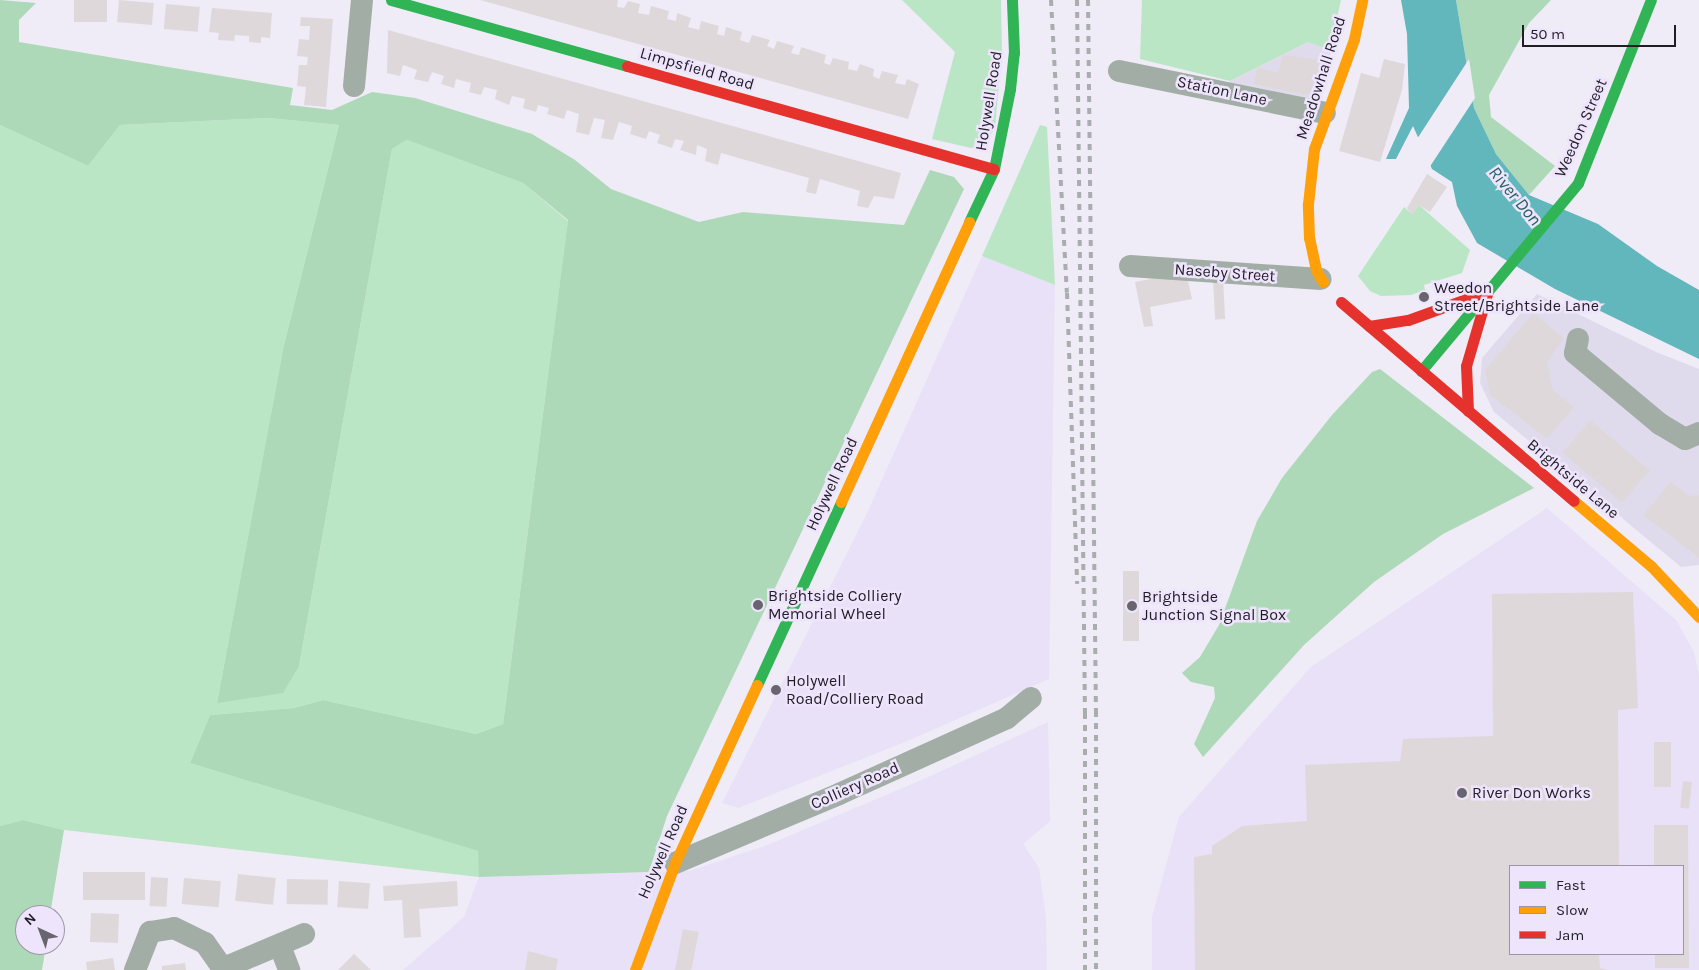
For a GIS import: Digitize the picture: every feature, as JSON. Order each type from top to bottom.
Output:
[{"type":"main road","name":"Limpsfield Road","points":[[392,0],[994,169]]},
{"type":"main road","name":"Holywell Road","points":[[634,970],[674,863],[994,169],[1004,127],[1012,71],[1012,0]]},
{"type":"main road","name":"Meadowhall Road","points":[[1322,281],[1311,255],[1308,204],[1314,149],[1325,113],[1354,39],[1362,0]]},
{"type":"main road","name":"Weedon Street","points":[[1422,371],[1578,183],[1651,0]]},
{"type":"main road","points":[[1369,326],[1408,320],[1488,291]]},
{"type":"main road","points":[[1468,411],[1466,366],[1488,291]]},
{"type":"main road","points":[[1341,302],[1422,371]]},
{"type":"main road","name":"Brightside Lane","points":[[1422,371],[1651,566],[1699,617]]},
{"type":"street","points":[[354,86],[362,0]]},
{"type":"street","name":"Station Lane","points":[[1120,70],[1325,113]]},
{"type":"street","name":"Naseby Street","points":[[1130,266],[1322,281]]},
{"type":"street","points":[[1578,339],[1575,353],[1660,424],[1685,439],[1699,433]]},
{"type":"street","name":"Colliery Road","points":[[674,863],[839,794],[1007,718],[1031,698]]},
{"type":"street","points":[[135,970],[150,932],[174,928],[205,942],[224,969],[304,934]]},
{"type":"street","points":[[280,946],[289,970]]},
{"type":"shaded area","points":[[1308,42],[1330,50],[1331,59],[1317,96],[1300,114],[1225,99],[1230,81]]},
{"type":"shaded area","points":[[982,256],[1055,285],[1049,679],[905,742],[738,808],[722,803],[868,511]]},
{"type":"shaded area","points":[[1537,294],[1656,352],[1699,369],[1699,565],[1681,567],[1494,412],[1480,383],[1482,358]]},
{"type":"shaded area","points":[[1547,508],[1676,620],[1694,652],[1699,675],[1699,970],[1152,970],[1152,917],[1179,817],[1311,667]]},
{"type":"shaded area","points":[[1048,722],[1050,821],[1023,844],[1039,868],[1046,918],[1047,970],[403,970],[464,917],[479,877],[689,871],[765,846],[924,779]]},
{"type":"green space","points":[[0,0],[36,3],[19,20],[19,42],[293,88],[290,105],[332,110],[372,92],[415,98],[532,134],[575,160],[611,189],[699,222],[743,212],[904,225],[930,170],[954,177],[964,189],[667,816],[649,872],[479,877],[478,851],[190,763],[210,715],[294,708],[323,700],[476,734],[503,724],[568,220],[523,183],[407,140],[392,149],[299,666],[283,693],[217,703],[284,345],[339,125],[269,118],[120,125],[88,166],[0,125]]},
{"type":"green space","points":[[902,0],[1001,0],[1002,52],[995,128],[984,144],[971,148],[932,139],[955,52]]},
{"type":"green space","points":[[1142,0],[1341,0],[1330,50],[1308,42],[1230,81],[1140,59]]},
{"type":"green space","points":[[1456,0],[1551,0],[1529,23],[1489,95],[1491,117],[1555,166],[1529,195],[1496,154],[1474,108]]},
{"type":"green space","points":[[269,118],[339,125],[285,341],[217,703],[299,666],[392,149],[407,140],[523,183],[568,221],[503,724],[476,734],[323,700],[294,708],[210,715],[190,763],[479,851],[479,877],[64,830],[23,820],[0,826],[0,125],[88,166],[120,125]]},
{"type":"green space","points":[[1040,125],[1047,127],[1055,285],[982,256]]},
{"type":"green space","points":[[1419,205],[1470,250],[1462,273],[1424,285],[1425,290],[1411,295],[1381,296],[1370,291],[1358,276],[1404,207],[1412,214]]},
{"type":"green space","points":[[1380,369],[1534,488],[1443,534],[1374,582],[1304,645],[1203,757],[1194,744],[1215,698],[1214,687],[1191,682],[1182,673],[1200,657],[1219,625],[1257,521],[1282,478],[1332,415],[1372,372]]},
{"type":"green space","points":[[23,820],[64,830],[52,905],[15,905],[15,955],[44,955],[42,970],[0,970],[0,826]]},
{"type":"water","name":"River Don","points":[[1401,0],[1456,0],[1474,108],[1496,154],[1529,195],[1598,224],[1657,266],[1699,290],[1699,359],[1555,289],[1477,243],[1457,206],[1452,182],[1432,169],[1413,126],[1396,159],[1386,159],[1409,108],[1407,34]]},
{"type":"pier","points":[[1469,59],[1475,98],[1429,168],[1417,139]]},
{"type":"building","points":[[74,0],[107,0],[107,22],[74,22]]},
{"type":"building","points":[[119,0],[154,3],[152,25],[117,22]]},
{"type":"building","points":[[480,0],[618,0],[617,7],[624,8],[628,1],[640,4],[638,13],[649,15],[651,6],[669,11],[667,19],[676,21],[677,13],[691,18],[688,27],[699,30],[701,21],[719,26],[717,34],[724,36],[726,27],[742,32],[740,40],[749,43],[752,35],[770,40],[767,46],[774,49],[777,41],[794,46],[791,53],[799,55],[801,47],[826,55],[824,63],[830,65],[833,58],[849,62],[848,69],[857,71],[860,64],[874,69],[873,76],[879,79],[882,71],[898,75],[895,83],[905,85],[907,79],[919,84],[908,119]]},
{"type":"building","points":[[166,4],[200,7],[198,32],[164,29]]},
{"type":"building","points":[[212,8],[272,13],[270,38],[261,37],[261,43],[249,42],[249,36],[235,35],[234,41],[218,40],[219,33],[209,32]]},
{"type":"building","points":[[301,17],[333,19],[326,107],[304,105],[306,87],[297,86],[299,65],[307,65],[308,57],[297,56],[299,39],[309,40],[310,26],[300,26]]},
{"type":"building","points":[[388,30],[901,173],[894,199],[874,196],[868,208],[857,206],[860,191],[820,179],[816,194],[806,192],[809,178],[721,153],[718,165],[705,161],[707,149],[697,145],[696,155],[680,150],[684,141],[675,139],[672,148],[657,143],[660,135],[649,131],[646,139],[630,134],[632,126],[619,122],[613,140],[601,138],[605,120],[594,118],[589,135],[576,132],[579,114],[567,110],[564,119],[547,114],[549,108],[538,105],[536,112],[523,108],[525,99],[512,96],[509,105],[495,99],[497,90],[484,87],[481,95],[469,92],[471,83],[456,79],[454,88],[441,84],[444,76],[432,72],[428,82],[414,79],[417,70],[403,65],[400,76],[387,73]]},
{"type":"building","points":[[1283,55],[1328,61],[1312,92],[1306,95],[1253,84],[1258,67],[1278,73]]},
{"type":"building","points":[[1384,59],[1405,64],[1402,90],[1380,162],[1339,151],[1361,73],[1379,78]]},
{"type":"building","points":[[1427,174],[1447,187],[1430,212],[1419,205],[1412,215],[1407,208]]},
{"type":"building","points":[[1186,272],[1192,299],[1150,307],[1153,326],[1144,327],[1135,282]]},
{"type":"building","points":[[1223,278],[1225,319],[1215,319],[1213,279]]},
{"type":"building","points":[[1533,313],[1564,338],[1547,362],[1553,390],[1574,407],[1547,439],[1490,395],[1485,370]]},
{"type":"building","points":[[1590,420],[1650,470],[1622,503],[1562,453]]},
{"type":"building","points":[[1671,482],[1689,496],[1699,495],[1699,558],[1643,515]]},
{"type":"building","name":"Brightside Junction Signal Box","points":[[1123,571],[1139,571],[1139,641],[1123,641]]},
{"type":"building","name":"River Don Works","points":[[1633,592],[1638,708],[1618,710],[1619,865],[1509,865],[1509,955],[1599,955],[1600,968],[1608,970],[1195,970],[1194,857],[1212,854],[1212,846],[1242,826],[1307,821],[1305,765],[1400,761],[1403,739],[1493,736],[1492,594]]},
{"type":"building","points":[[1654,742],[1671,742],[1671,787],[1654,787]]},
{"type":"building","points":[[1683,781],[1692,782],[1689,809],[1680,808]]},
{"type":"building","points":[[1654,825],[1688,825],[1689,968],[1655,968],[1655,955],[1684,955],[1684,865],[1654,865]]},
{"type":"building","points":[[83,872],[145,872],[145,900],[83,900]]},
{"type":"building","points":[[238,874],[276,878],[273,905],[235,901]]},
{"type":"building","points":[[151,877],[168,878],[166,907],[149,906]]},
{"type":"building","points":[[184,878],[221,881],[219,907],[182,904]]},
{"type":"building","points":[[287,879],[328,880],[328,905],[287,904]]},
{"type":"building","points":[[339,881],[370,883],[368,909],[337,907]]},
{"type":"building","points":[[457,881],[458,906],[419,909],[421,937],[404,938],[402,900],[384,901],[383,886]]},
{"type":"building","points":[[91,913],[119,914],[118,943],[90,942]]},
{"type":"building","points":[[683,929],[699,932],[691,970],[675,970]]},
{"type":"building","points":[[528,951],[558,959],[556,970],[525,970]]},
{"type":"building","points":[[354,954],[371,970],[338,970]]},
{"type":"building","points":[[113,958],[115,970],[87,970],[86,962]]},
{"type":"building","points":[[185,963],[186,970],[162,970],[162,966]]},
{"type":"railway","points":[[1051,0],[1067,293],[1077,584]]},
{"type":"railway","points":[[1077,0],[1085,713],[1085,970]]},
{"type":"railway","points":[[1088,0],[1096,711],[1096,970]]},
{"type":"traffic: fast","points":[[391,0],[627,66]]},
{"type":"traffic: fast","points":[[969,222],[994,169],[1010,89],[1014,53],[1012,0]]},
{"type":"traffic: fast","points":[[1421,371],[1578,183],[1651,0]]},
{"type":"traffic: fast","points":[[757,685],[841,502]]},
{"type":"traffic: slow","points":[[1323,282],[1316,270],[1309,238],[1308,204],[1314,149],[1354,39],[1362,0]]},
{"type":"traffic: slow","points":[[841,502],[969,222]]},
{"type":"traffic: slow","points":[[1574,501],[1651,566],[1699,617]]},
{"type":"traffic: slow","points":[[635,970],[675,863],[757,685]]},
{"type":"traffic: jam","points":[[627,66],[994,169]]},
{"type":"traffic: jam","points":[[1369,326],[1408,320],[1488,291]]},
{"type":"traffic: jam","points":[[1468,411],[1466,366],[1488,291]]},
{"type":"traffic: jam","points":[[1341,302],[1574,501]]},
{"type":"place","name":"Weedon Street/Brightside Lane","points":[[1424,297]]},
{"type":"place","name":"Brightside Colliery Memorial Wheel","points":[[758,605]]},
{"type":"place","name":"Brightside Junction Signal Box","points":[[1132,606]]},
{"type":"place","name":"Holywell Road/Colliery Road","points":[[776,690]]},
{"type":"place","name":"River Don Works","points":[[1462,793]]}]
